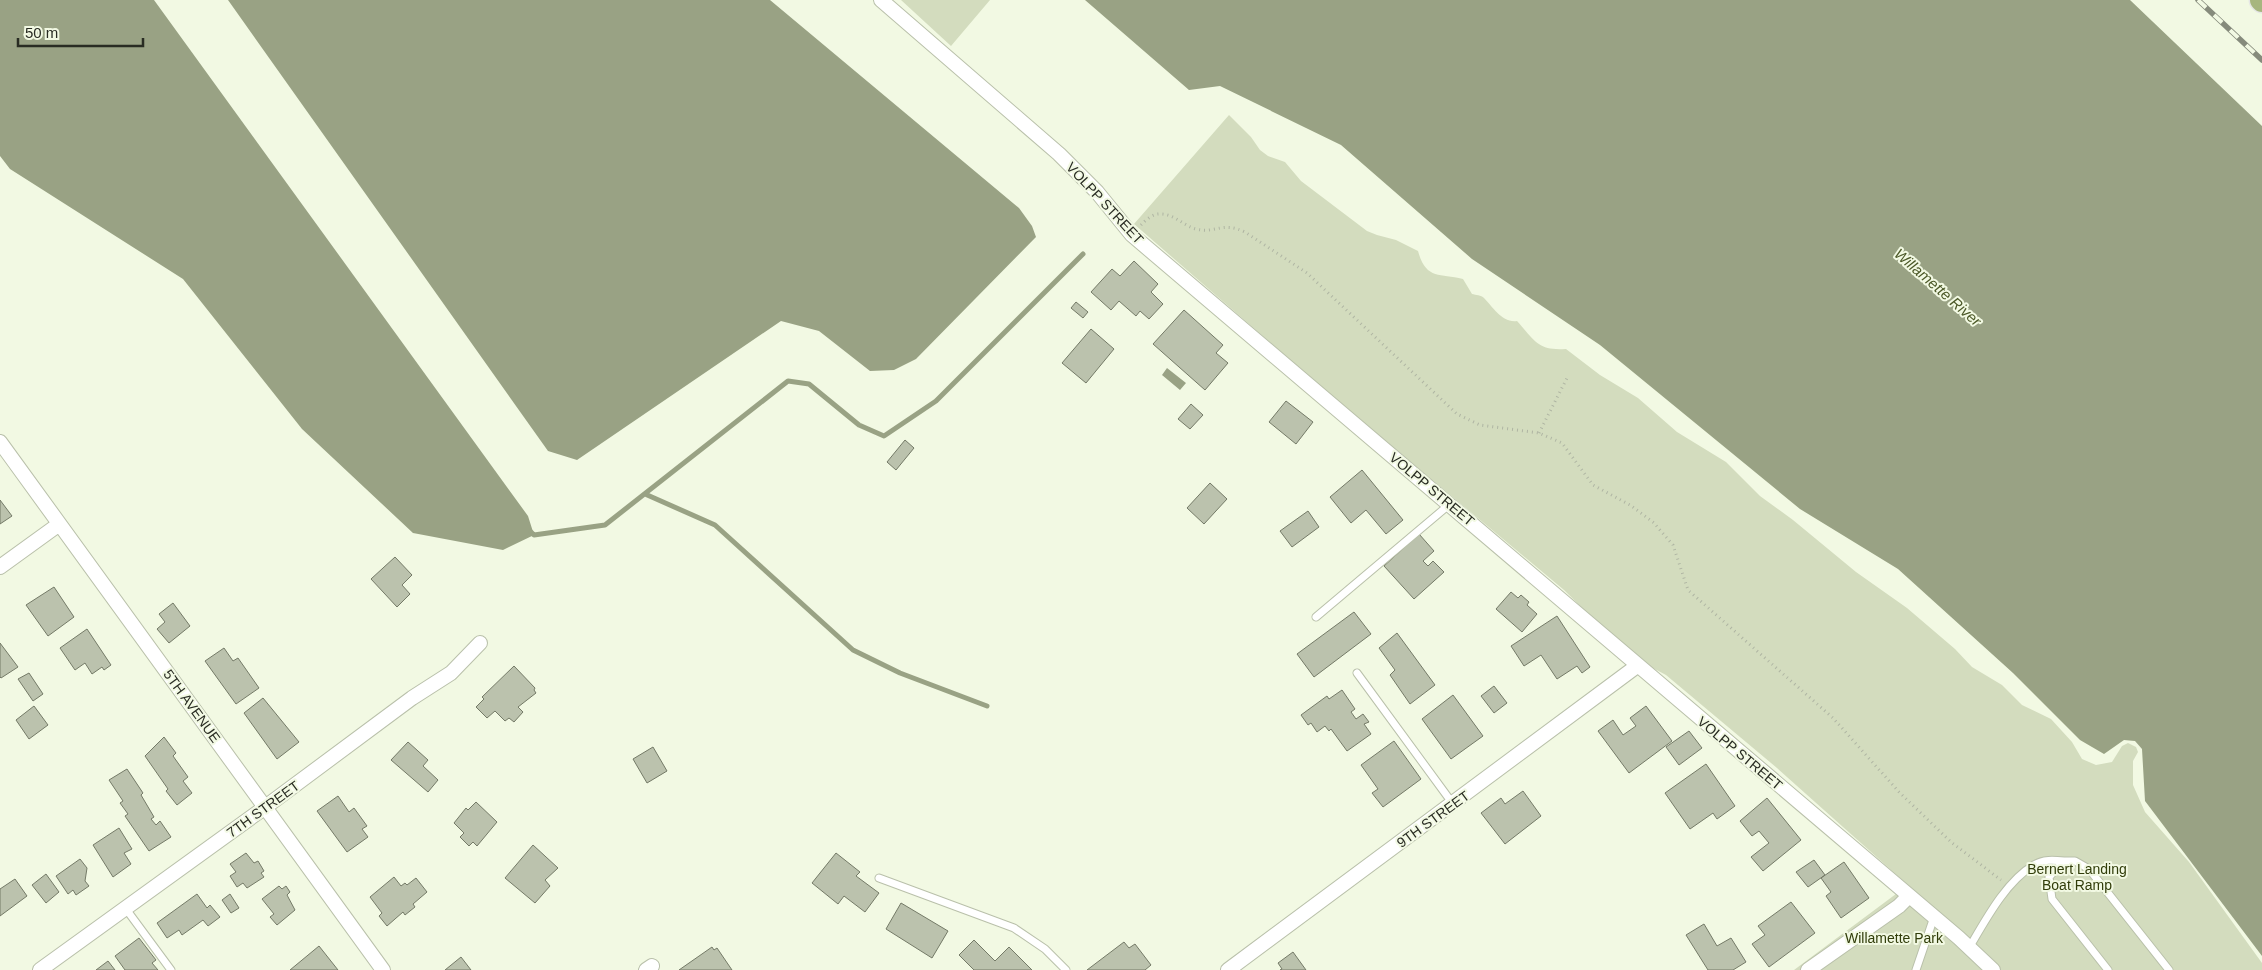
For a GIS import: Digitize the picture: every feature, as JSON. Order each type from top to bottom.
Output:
[{"type":"street","name":"VOLPP STREET","points":[[881,0],[1059,154],[1097,192],[1132,235],[1934,917],[1993,970]]},
{"type":"street","name":"5TH AVENUE","points":[[0,442],[383,970]]},
{"type":"street","points":[[0,568],[58,524]]},
{"type":"street","name":"7TH STREET","points":[[40,970],[126,909],[412,698],[451,673],[480,643]]},
{"type":"street","name":"9TH STREET","points":[[1235,968],[1637,666]]},
{"type":"street","points":[[1808,970],[1900,906],[1909,896]]},
{"type":"lane","points":[[1316,617],[1450,504]]},
{"type":"lane","points":[[1356,674],[1452,804]]},
{"type":"lane","points":[[1969,948],[2009,887],[2035,864],[2050,859],[2075,861],[2089,869],[2169,970]]},
{"type":"lane","points":[[2064,861],[2049,878],[2052,899],[2108,970]]},
{"type":"lane","points":[[879,878],[1014,928],[1045,949],[1066,970]]},
{"type":"lane","points":[[126,909],[171,970]]},
{"type":"lane","points":[[1916,970],[1934,917]]},
{"type":"path","points":[[1132,235],[1152,215],[1161,214],[1196,229],[1209,230],[1222,226],[1236,227],[1307,273],[1457,414],[1480,425],[1538,433],[1562,444],[1593,485],[1630,505],[1654,523],[1673,545],[1688,590],[1833,718],[1900,792],[1951,842],[2009,887]]},
{"type":"path","points":[[1538,433],[1567,378]]},
{"type":"green space","points":[[901,0],[990,0],[951,46]]},
{"type":"green space","points":[[1229,115],[1251,137],[1260,150],[1268,156],[1285,162],[1301,181],[1367,231],[1396,240],[1418,251],[1425,267],[1434,274],[1463,279],[1472,294],[1483,297],[1494,310],[1507,320],[1517,321],[1538,343],[1549,348],[1566,349],[1600,375],[1638,398],[1677,432],[1726,462],[1760,496],[1793,520],[1856,572],[1907,608],[1955,649],[1972,667],[2002,685],[2022,705],[2051,719],[2072,742],[2082,759],[2096,765],[2112,762],[2122,746],[2128,743],[2136,747],[2138,752],[2133,761],[2133,785],[2145,812],[2189,862],[2262,963],[2262,970],[1794,970],[1908,885],[1777,768],[1666,675],[1632,657],[1564,590],[1327,392],[1134,224]]},
{"type":"water","points":[[0,0],[154,0],[528,516],[534,535],[503,550],[413,533],[302,429],[183,279],[10,169],[0,156]]},
{"type":"water","points":[[228,0],[770,0],[1019,208],[1032,226],[1036,237],[916,359],[894,370],[870,371],[819,331],[781,321],[577,460],[548,451]]},
{"type":"water","name":"Willamette River","points":[[1085,0],[2130,0],[2262,126],[2262,956],[2145,801],[2142,749],[2135,741],[2124,740],[2104,754],[2080,740],[2013,673],[1898,569],[1800,509],[1600,345],[1472,259],[1341,145],[1220,86],[1189,90]]},
{"type":"water","points":[[1167,368],[1186,383],[1180,390],[1162,375]]},
{"type":"building","points":[[1134,261],[1158,284],[1151,292],[1163,304],[1149,319],[1140,311],[1136,316],[1119,301],[1111,310],[1091,292],[1112,269],[1120,276]]},
{"type":"building","points":[[1076,302],[1088,312],[1083,318],[1071,308]]},
{"type":"building","points":[[1184,310],[1223,345],[1216,353],[1228,363],[1205,390],[1153,344]]},
{"type":"building","points":[[1091,329],[1114,349],[1086,383],[1062,363]]},
{"type":"building","points":[[1286,401],[1313,422],[1296,444],[1269,422]]},
{"type":"building","points":[[1191,404],[1203,415],[1190,429],[1178,419]]},
{"type":"building","points":[[905,440],[914,448],[896,470],[887,462]]},
{"type":"building","points":[[1362,470],[1403,520],[1386,534],[1366,510],[1351,523],[1330,497]]},
{"type":"building","points":[[1210,483],[1227,499],[1204,524],[1187,508]]},
{"type":"building","points":[[0,500],[12,516],[0,524]]},
{"type":"building","points":[[1308,511],[1319,527],[1292,547],[1280,531]]},
{"type":"building","points":[[1419,534],[1434,551],[1423,561],[1428,566],[1433,561],[1444,572],[1414,599],[1384,566]]},
{"type":"building","points":[[395,557],[412,575],[402,585],[410,594],[397,607],[371,579]]},
{"type":"building","points":[[54,587],[74,617],[48,636],[26,605]]},
{"type":"building","points":[[1511,592],[1518,598],[1521,595],[1529,602],[1527,605],[1537,614],[1522,632],[1496,609]]},
{"type":"building","points":[[173,603],[190,626],[169,643],[157,629],[165,622],[159,614]]},
{"type":"building","points":[[1354,612],[1371,634],[1314,677],[1297,654]]},
{"type":"building","points":[[1557,616],[1590,667],[1582,673],[1577,666],[1557,679],[1541,655],[1524,666],[1511,646]]},
{"type":"building","points":[[87,629],[111,665],[104,670],[102,667],[92,674],[85,663],[75,670],[60,648]]},
{"type":"building","points":[[1397,633],[1435,685],[1410,704],[1390,675],[1395,670],[1379,648]]},
{"type":"building","points":[[0,643],[18,667],[1,678],[0,677]]},
{"type":"building","points":[[224,648],[233,661],[238,658],[259,688],[236,704],[205,661]]},
{"type":"building","points":[[514,666],[535,688],[536,693],[518,707],[523,712],[514,722],[509,718],[505,721],[495,711],[487,718],[476,707],[484,699],[482,697]]},
{"type":"building","points":[[29,673],[43,694],[33,701],[18,679]]},
{"type":"building","points":[[1494,686],[1507,703],[1494,713],[1481,696]]},
{"type":"building","points":[[1342,690],[1355,709],[1351,712],[1356,719],[1363,714],[1369,722],[1364,724],[1371,734],[1347,751],[1331,729],[1329,731],[1325,726],[1317,732],[1311,723],[1308,725],[1301,715],[1327,696],[1329,699]]},
{"type":"building","points":[[1453,695],[1483,736],[1451,759],[1422,719]]},
{"type":"building","points":[[263,698],[299,742],[277,759],[244,713]]},
{"type":"building","points":[[34,706],[48,725],[29,739],[16,720]]},
{"type":"building","points":[[1646,706],[1672,741],[1629,773],[1598,731],[1613,720],[1623,735],[1636,726],[1630,718]]},
{"type":"building","points":[[1689,731],[1702,748],[1679,765],[1666,747]]},
{"type":"building","points":[[164,737],[176,753],[173,756],[188,777],[183,781],[192,793],[177,805],[166,791],[168,789],[145,756]]},
{"type":"building","points":[[1394,741],[1421,779],[1383,807],[1372,793],[1378,789],[1361,765]]},
{"type":"building","points":[[408,742],[428,760],[423,766],[438,780],[428,792],[391,760]]},
{"type":"building","points":[[653,747],[667,771],[647,783],[633,759]]},
{"type":"building","points":[[1706,764],[1735,806],[1717,819],[1713,813],[1690,829],[1665,793]]},
{"type":"building","points":[[127,769],[143,793],[141,795],[154,817],[151,819],[156,825],[160,821],[171,837],[149,851],[125,816],[128,814],[120,803],[123,801],[109,780]]},
{"type":"building","points":[[1523,791],[1541,816],[1505,844],[1481,813],[1501,798],[1505,804]]},
{"type":"building","points":[[338,796],[349,812],[354,808],[367,826],[362,829],[368,837],[347,852],[317,811]]},
{"type":"building","points":[[1767,798],[1801,840],[1763,871],[1751,857],[1769,843],[1759,831],[1752,836],[1740,821]]},
{"type":"building","points":[[476,802],[497,822],[477,846],[473,842],[469,846],[460,837],[464,833],[454,823],[466,808],[468,810]]},
{"type":"building","points":[[119,828],[132,849],[124,853],[131,864],[113,877],[93,845]]},
{"type":"building","points":[[533,845],[558,868],[545,880],[550,886],[535,903],[505,878]]},
{"type":"building","points":[[246,853],[254,863],[258,861],[264,871],[261,873],[264,877],[247,888],[243,883],[237,887],[230,876],[236,872],[230,864]]},
{"type":"building","points":[[836,853],[860,872],[856,876],[879,893],[865,912],[844,896],[838,904],[812,883]]},
{"type":"building","points":[[80,859],[87,868],[85,881],[89,886],[76,895],[73,890],[68,894],[56,876]]},
{"type":"building","points":[[1814,860],[1825,875],[1808,887],[1796,872]]},
{"type":"building","points":[[1844,862],[1869,898],[1841,918],[1826,896],[1831,892],[1821,878]]},
{"type":"building","points":[[46,874],[59,892],[46,903],[32,885]]},
{"type":"building","points":[[394,877],[401,886],[405,883],[407,885],[416,878],[427,892],[413,904],[415,907],[405,915],[403,912],[387,926],[379,916],[382,913],[370,897]]},
{"type":"building","points":[[15,879],[27,896],[0,916],[0,889]]},
{"type":"building","points":[[279,886],[282,889],[286,886],[290,892],[287,895],[295,910],[277,925],[270,917],[274,914],[262,899]]},
{"type":"building","points":[[197,894],[207,908],[210,905],[220,917],[208,926],[203,920],[182,935],[179,930],[167,938],[157,923]]},
{"type":"building","points":[[230,894],[239,908],[231,913],[222,900]]},
{"type":"building","points":[[1791,902],[1815,933],[1769,967],[1752,944],[1765,935],[1758,926]]},
{"type":"building","points":[[901,903],[948,931],[932,958],[886,929]]},
{"type":"building","points":[[1704,924],[1717,946],[1731,938],[1746,962],[1733,970],[1708,970],[1686,935]]},
{"type":"building","points":[[139,938],[156,960],[152,963],[158,970],[125,970],[115,956]]},
{"type":"building","points":[[974,940],[995,961],[1009,947],[1032,970],[974,970],[959,955]]},
{"type":"building","points":[[1124,942],[1129,948],[1135,944],[1151,965],[1145,970],[1087,970]]},
{"type":"building","points":[[319,946],[338,970],[290,970]]},
{"type":"building","points":[[712,947],[714,950],[717,948],[732,970],[679,970]]},
{"type":"building","points":[[1293,952],[1306,970],[1280,970],[1282,969],[1278,963]]},
{"type":"building","points":[[461,957],[471,970],[445,970]]},
{"type":"building","points":[[108,961],[115,970],[96,970]]},
{"type":"waterway","points":[[531,532],[534,535],[605,525],[788,381],[809,384],[859,425],[884,436],[936,401],[1083,254]]},
{"type":"waterway","points":[[645,494],[715,525],[853,650],[900,673],[987,706]]},
{"type":"railway","points":[[2198,0],[2262,60]]},
{"type":"park label","name":"Bernert Landing Boat Ramp","points":[[2077,878]]},
{"type":"park label","name":"Willamette Park","points":[[1894,938]]}]
